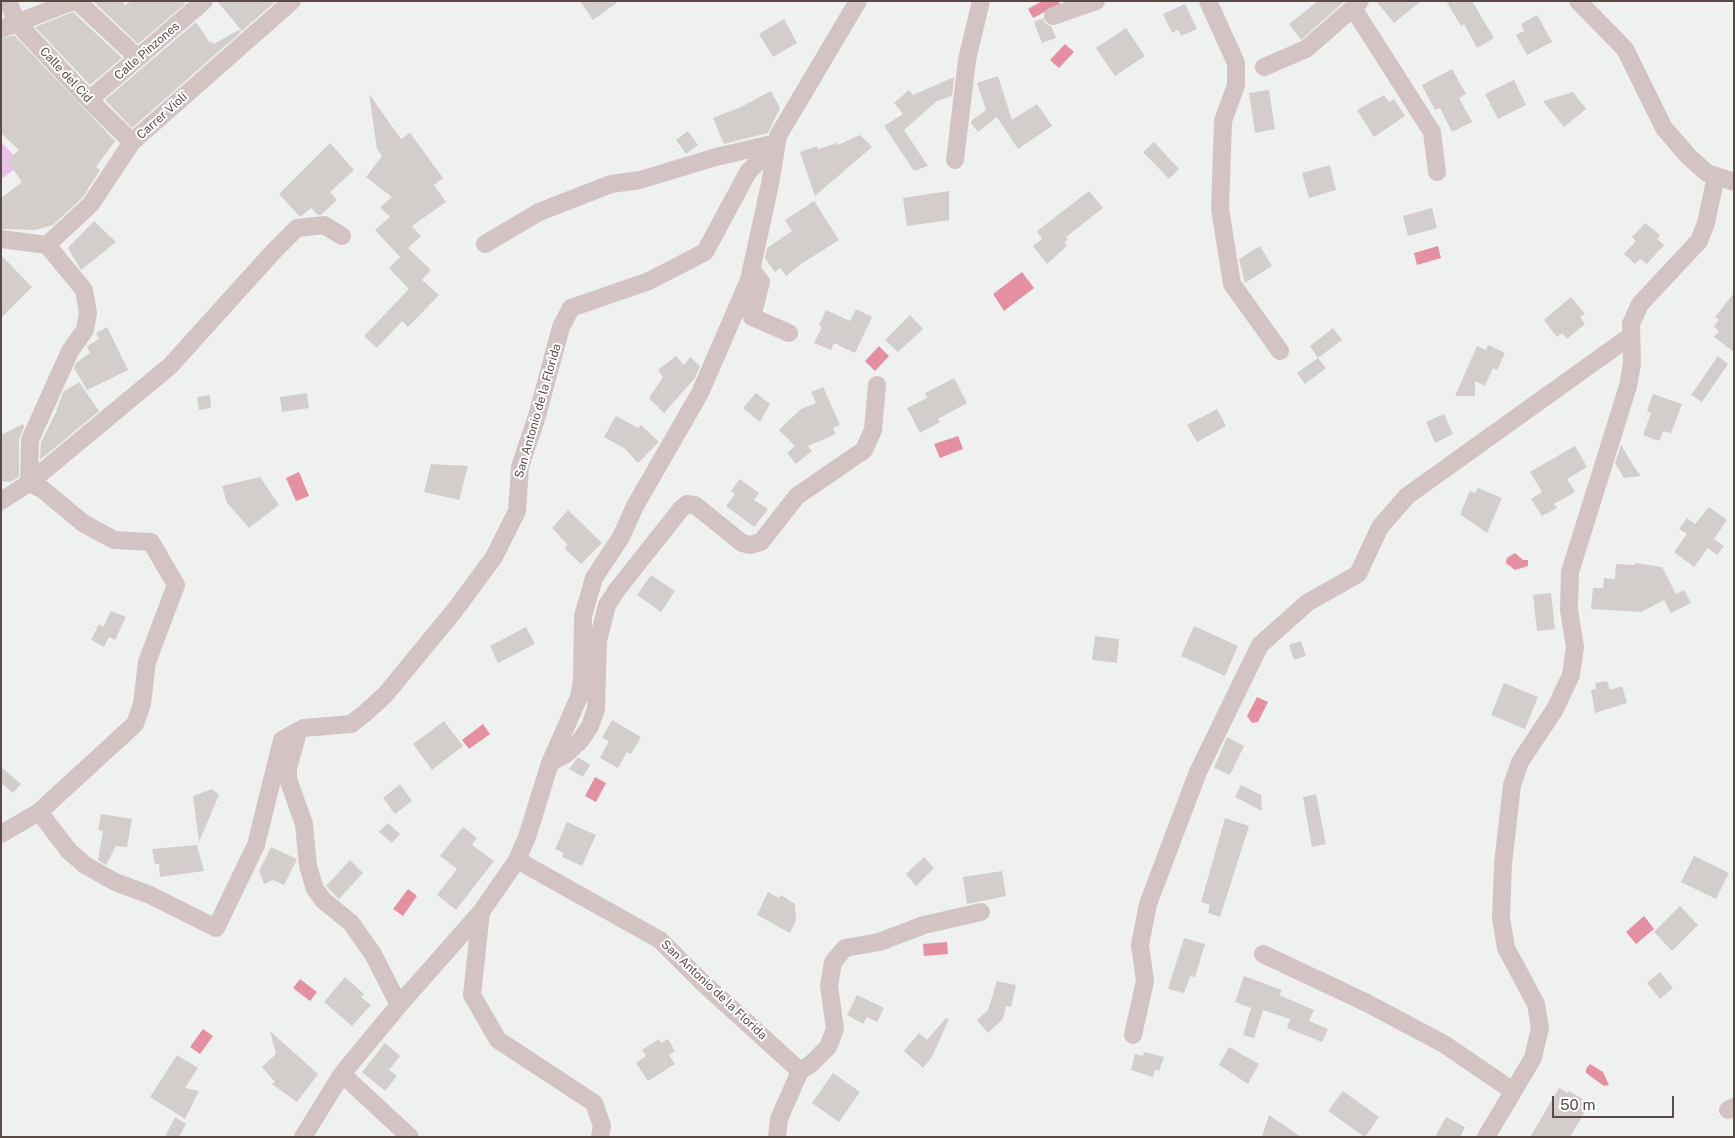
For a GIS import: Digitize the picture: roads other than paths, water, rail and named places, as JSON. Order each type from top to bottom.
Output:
[{"type":"street","name":"Calle del Cid","points":[[8,1],[9,26],[132,142]]},
{"type":"street","points":[[9,26],[73,1]]},
{"type":"street","points":[[77,1],[138,58]]},
{"type":"street","name":"Calle Pinzones","points":[[89,100],[204,1]]},
{"type":"street","name":"Carrer Violí","points":[[47,245],[91,204],[132,142],[292,1]]},
{"type":"street","name":"San Antonio de la Florida","points":[[303,1137],[342,1074],[399,1005],[481,912],[517,860],[528,837],[550,762],[579,697],[582,680],[583,616],[594,578],[621,537],[635,506],[700,393],[751,269],[778,136],[858,1]]},
{"type":"street","points":[[955,160],[967,60],[981,1]]},
{"type":"street","points":[[1053,16],[1096,1]]},
{"type":"street","points":[[1208,1],[1236,63],[1236,85],[1223,121],[1220,209],[1232,284],[1280,351]]},
{"type":"street","points":[[1578,1],[1625,49],[1664,128],[1689,158],[1707,173],[1734,182]]},
{"type":"street","points":[[1264,67],[1306,49],[1356,5],[1432,132],[1437,172]]},
{"type":"street","points":[[485,244],[539,212],[611,184],[640,180],[716,157],[776,143]]},
{"type":"street","name":"San Antonio de la Florida","points":[[39,812],[69,850],[85,865],[116,882],[150,895],[216,928],[228,907],[256,845],[282,740],[304,728],[351,724],[364,714],[385,695],[455,610],[494,557],[517,511],[520,467],[537,416],[561,327],[571,308],[649,281],[705,252],[748,172],[776,143]]},
{"type":"street","points":[[1486,1137],[1533,1058],[1540,1028],[1536,1004],[1506,948],[1502,928],[1503,864],[1512,785],[1520,762],[1555,709],[1570,675],[1576,647],[1569,610],[1570,572],[1628,386],[1632,364],[1629,337],[1631,324],[1640,304],[1699,241],[1706,223],[1716,176]]},
{"type":"street","points":[[1,501],[29,483],[170,366],[297,228],[324,225],[342,236]]},
{"type":"street","points":[[1,239],[47,245],[84,290],[88,314],[84,330],[70,351],[30,440],[29,483]]},
{"type":"street","points":[[751,269],[761,282],[752,317],[789,333]]},
{"type":"street","points":[[1133,1035],[1145,980],[1140,945],[1148,904],[1198,772],[1260,645],[1307,603],[1358,574],[1380,526],[1407,496],[1629,337]]},
{"type":"street","points":[[550,762],[566,754],[580,741],[593,717],[598,690],[598,641],[601,621],[607,605],[681,508],[687,504],[695,505],[742,543],[750,545],[761,542],[797,496],[864,450],[873,430],[877,385]]},
{"type":"street","points":[[1,834],[39,812],[135,724],[142,704],[147,662],[176,585],[151,542],[114,540],[83,522],[42,489],[29,483]]},
{"type":"street","points":[[298,732],[288,768],[288,779],[304,824],[308,866],[318,895],[351,923],[373,954],[399,1005]]},
{"type":"street","name":"San Antonio de la Florida","points":[[517,860],[660,940],[702,982],[800,1071]]},
{"type":"street","points":[[481,912],[472,995],[498,1040],[594,1103],[602,1126],[600,1137]]},
{"type":"street","points":[[777,1137],[778,1119],[800,1071],[811,1064],[828,1046],[835,1028],[829,986],[833,962],[845,948],[879,942],[924,925],[981,912]]},
{"type":"street","points":[[1263,954],[1367,1003],[1444,1044],[1513,1091]]},
{"type":"street","points":[[342,1074],[410,1137]]}]
